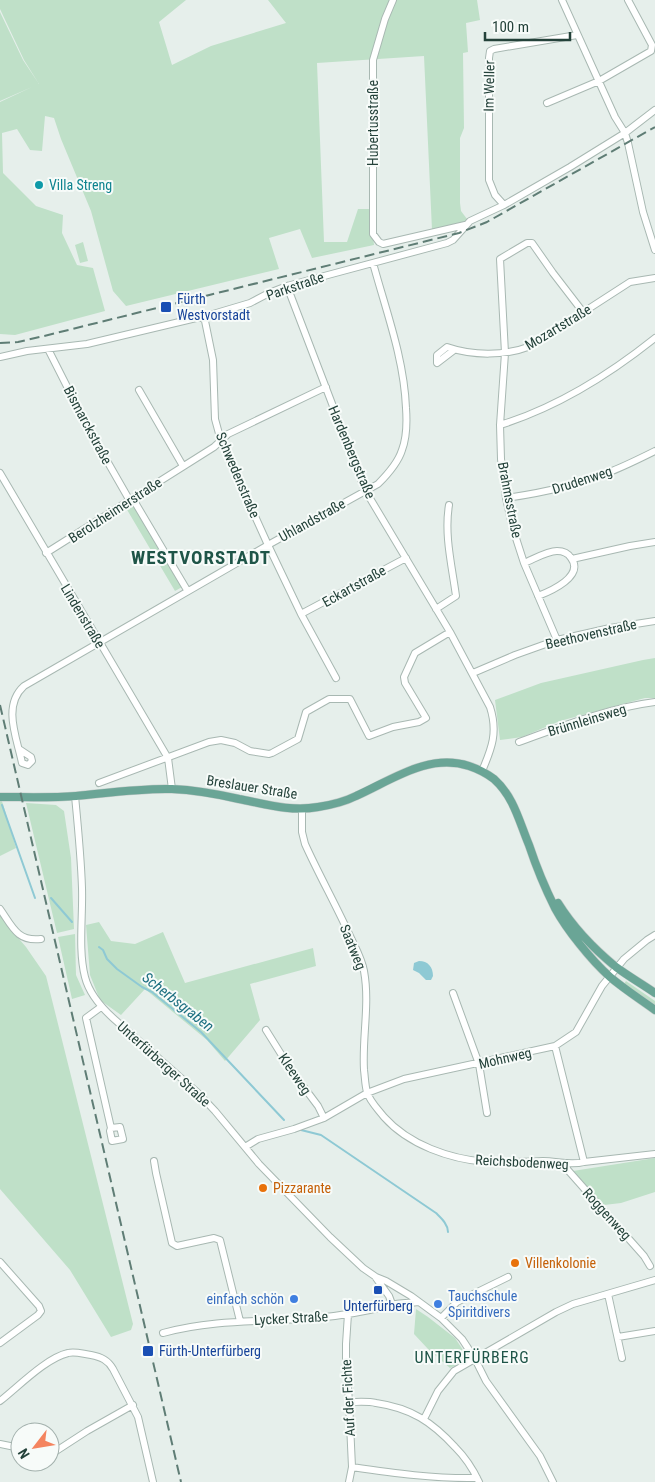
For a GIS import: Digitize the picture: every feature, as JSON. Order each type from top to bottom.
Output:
[{"type":"main road","name":"Breslauer Straße","points":[[0,797],[75,796],[130,790],[172,789],[207,792],[271,806],[316,808],[347,800],[404,772],[443,762],[462,764],[482,771],[493,778],[511,798],[556,909],[590,957],[610,976],[655,1010]]},
{"type":"main road","name":"Breslauer Straße","points":[[544,880],[577,929],[596,949],[617,968],[655,993]]},
{"type":"street","name":"Hubertusstraße","points":[[383,244],[373,234],[373,60],[385,19],[393,0]]},
{"type":"street","points":[[562,0],[615,117],[625,133],[643,212],[655,250]]},
{"type":"street","points":[[547,103],[599,81],[651,51],[652,45],[628,0]]},
{"type":"street","name":"Im Weller","points":[[504,205],[495,195],[489,180],[490,51],[577,34]]},
{"type":"street","name":"Parkstraße","points":[[0,357],[27,351],[87,344],[204,316],[250,303],[287,286],[447,243],[453,240],[470,221],[504,205],[570,168],[625,133],[655,110]]},
{"type":"street","name":"Parkstraße","points":[[383,244],[465,226]]},
{"type":"street","name":"Brahmsstraße","points":[[557,640],[524,562],[513,530],[506,498],[501,460],[500,425],[505,353],[500,259],[527,243],[532,243],[553,274],[583,312]]},
{"type":"street","name":"Uhlandstraße","points":[[19,749],[12,714],[18,691],[24,686],[268,544],[378,484],[389,473],[402,451],[407,424],[406,397],[399,357],[373,263]]},
{"type":"street","name":"Mozartstraße","points":[[454,350],[465,353],[505,353],[531,346],[630,282],[655,278]]},
{"type":"street","name":"Hardenbergstraße","points":[[287,286],[366,490],[450,632],[490,707],[494,718],[495,730],[492,746],[482,771]]},
{"type":"street","name":"Schwedenstraße","points":[[204,316],[213,360],[215,418],[221,441],[268,544],[336,678]]},
{"type":"street","points":[[500,425],[520,419],[575,392],[614,369],[655,338]]},
{"type":"street","name":"Bismarckstraße","points":[[48,348],[87,426],[188,590]]},
{"type":"street","name":"Berolzheimerstraße","points":[[46,553],[214,447],[228,434],[326,387]]},
{"type":"street","points":[[139,390],[182,466]]},
{"type":"street","name":"Drudenweg","points":[[506,498],[539,494],[579,483],[612,471],[655,451]]},
{"type":"street","name":"Lindenstraße","points":[[0,474],[168,758],[172,789]]},
{"type":"street","points":[[436,609],[456,596],[446,521],[449,505]]},
{"type":"street","points":[[572,559],[655,542]]},
{"type":"street","points":[[524,562],[560,551],[572,559],[573,573],[564,583],[538,596]]},
{"type":"street","name":"Eckartstraße","points":[[302,614],[406,558]]},
{"type":"street","name":"Beethovenstraße","points":[[473,673],[557,640],[610,628],[655,621]]},
{"type":"street","points":[[99,783],[209,742],[221,740],[235,743],[250,751],[269,754],[298,739],[306,712],[329,699],[350,699],[369,736],[394,727],[419,722],[426,718],[405,683],[404,677],[415,653],[450,632]]},
{"type":"street","name":"Brünnleinsweg","points":[[519,742],[586,718],[655,702]]},
{"type":"street","name":"Unterfürberger Straße","points":[[75,796],[82,888],[82,950],[85,978],[93,996],[101,1007],[198,1093],[259,1164],[363,1268],[411,1296],[441,1318],[462,1339],[486,1381],[540,1456],[553,1482]]},
{"type":"street","name":"Saatweg","points":[[302,808],[302,832],[305,844],[340,915],[364,970],[367,995],[363,1056],[367,1093]]},
{"type":"street","points":[[0,909],[15,931],[30,940],[41,939]]},
{"type":"street","points":[[610,976],[627,956],[655,935]]},
{"type":"street","name":"Mohnweg","points":[[367,1093],[404,1079],[555,1046],[576,1032],[602,986],[610,976]]},
{"type":"street","points":[[453,993],[479,1064],[487,1113]]},
{"type":"street","points":[[101,1007],[86,1018],[111,1128]]},
{"type":"street","name":"Kleeweg","points":[[266,1030],[290,1070],[318,1106],[324,1118]]},
{"type":"street","points":[[555,1046],[584,1162]]},
{"type":"street","points":[[245,1147],[258,1139],[324,1118],[367,1093]]},
{"type":"street","name":"Reichsbodenweg","points":[[367,1093],[374,1106],[406,1136],[440,1153],[462,1159],[485,1162],[526,1163],[543,1161],[574,1165],[584,1162],[655,1154]]},
{"type":"street","points":[[154,1161],[172,1243],[177,1246],[214,1238],[220,1240],[240,1321]]},
{"type":"street","name":"Roggenweg","points":[[566,1163],[566,1168],[644,1256],[650,1266]]},
{"type":"street","points":[[0,1262],[39,1306],[40,1311],[38,1315],[0,1343]]},
{"type":"street","name":"Unterfürberger Straße","points":[[376,1277],[392,1304]]},
{"type":"street","points":[[441,1318],[457,1302],[508,1277]]},
{"type":"street","points":[[424,1419],[438,1391],[454,1371],[573,1304],[655,1280]]},
{"type":"street","points":[[389,1296],[392,1292],[400,1290],[404,1297],[400,1304]]},
{"type":"street","points":[[608,1294],[622,1358]]},
{"type":"street","name":"Lycker Straße","points":[[163,1333],[180,1328],[240,1321],[317,1318],[387,1307],[392,1304],[418,1302]]},
{"type":"street","name":"Auf der Fichte","points":[[348,1314],[346,1344],[352,1467],[349,1482]]},
{"type":"street","points":[[618,1336],[655,1331]]},
{"type":"street","points":[[0,1401],[48,1362],[66,1353],[75,1352],[95,1356],[108,1362],[114,1369],[141,1428],[153,1482]]},
{"type":"street","points":[[350,1402],[376,1402],[405,1410],[424,1419],[442,1433],[464,1456],[478,1480]]},
{"type":"street","points":[[60,1449],[132,1405]]},
{"type":"street","points":[[352,1467],[478,1480]]},
{"type":"green space","points":[[0,0],[186,0],[159,22],[172,65],[211,46],[286,23],[268,0],[477,0],[480,20],[466,23],[468,52],[463,53],[464,128],[460,138],[460,203],[461,211],[467,219],[460,225],[432,230],[424,56],[317,63],[324,242],[347,242],[358,209],[370,209],[374,245],[312,258],[300,229],[269,238],[279,269],[126,306],[113,291],[91,211],[54,118],[45,116],[42,151],[30,150],[17,129],[2,133],[3,173],[36,206],[63,215],[62,233],[77,265],[93,268],[105,311],[15,335],[0,334],[0,102],[32,87],[0,101],[0,12],[23,60],[39,84],[24,60],[0,9]]},
{"type":"green space","points":[[83,242],[88,261],[80,263],[75,245]]},
{"type":"green space","points":[[133,503],[182,587],[175,591],[126,508]]},
{"type":"green space","points":[[655,658],[655,698],[645,698],[560,721],[522,737],[500,740],[495,700],[541,683]]},
{"type":"green space","points":[[0,797],[16,848],[0,856]]},
{"type":"green space","points":[[26,803],[56,805],[64,811],[71,858],[74,929],[57,933]]},
{"type":"green space","points":[[0,915],[46,976],[133,1324],[131,1330],[111,1337],[70,1270],[0,1189]]},
{"type":"green space","points":[[99,922],[111,941],[135,944],[163,932],[185,983],[313,948],[316,966],[250,984],[260,1020],[225,1061],[207,1040],[145,989],[121,1015],[100,1000],[90,975],[86,925]]},
{"type":"green space","points":[[75,934],[76,975],[85,995],[72,999],[58,937]]},
{"type":"green space","points":[[626,981],[655,1001],[655,1006],[624,984]]},
{"type":"green space","points":[[655,1158],[655,1192],[621,1203],[604,1205],[573,1171]]},
{"type":"green space","points":[[416,1309],[455,1338],[469,1359],[450,1368],[428,1349],[414,1334]]},
{"type":"water","points":[[419,961],[427,963],[431,967],[433,976],[431,980],[426,980],[413,970],[414,963]]},
{"type":"waterway","name":"Scherbsgraben","points":[[2,805],[35,898]]},
{"type":"waterway","name":"Scherbsgraben","points":[[51,898],[72,922]]},
{"type":"waterway","name":"Scherbsgraben","points":[[99,947],[117,969],[152,992],[201,1032],[284,1120]]},
{"type":"waterway","name":"Scherbsgraben","points":[[301,1130],[321,1135],[436,1213],[446,1224],[448,1232]]},
{"type":"railway","points":[[0,343],[18,342],[44,336],[459,233],[487,222],[655,127]]},
{"type":"railway","points":[[0,705],[181,1482]]},
{"type":"place","name":"Villa Streng","points":[[39,185]]},
{"type":"place","name":"Fürth Westvorstadt","points":[[166,307]]},
{"type":"place","name":"Pizzarante","points":[[263,1188]]},
{"type":"place","name":"Villenkolonie","points":[[515,1263]]},
{"type":"place","name":"Unterfürberg","points":[[378,1290]]},
{"type":"place","name":"einfach schön","points":[[294,1299]]},
{"type":"place","name":"Tauchschule Spiritdivers","points":[[438,1304]]},
{"type":"place","name":"Fürth-Unterfürberg","points":[[148,1351]]},
{"type":"district","name":"WESTVORSTADT","points":[[201,557]]},
{"type":"district","name":"UNTERFÜRBERG","points":[[472,1357]]}]
